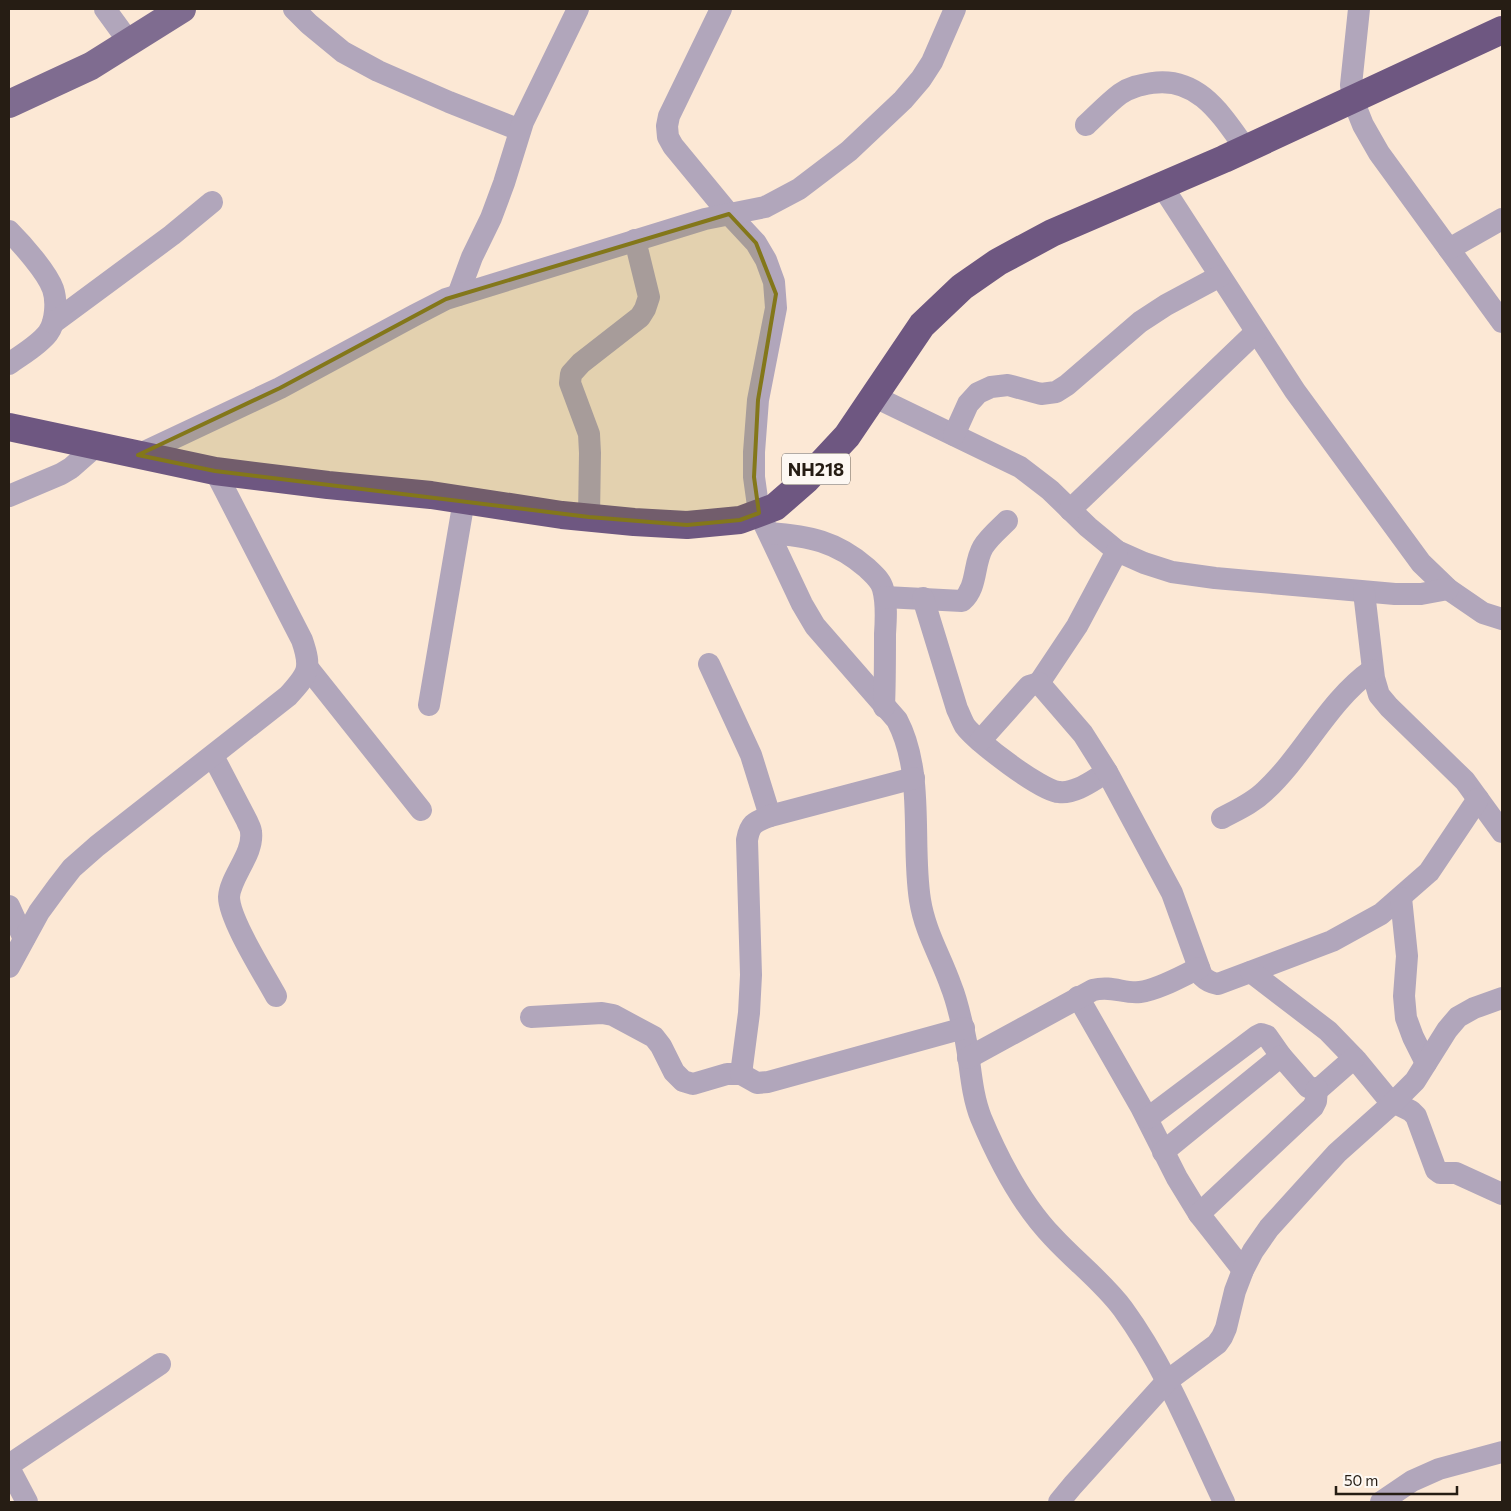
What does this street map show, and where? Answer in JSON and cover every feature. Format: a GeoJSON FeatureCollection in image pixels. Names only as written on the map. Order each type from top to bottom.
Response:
{"type":"FeatureCollection","features":[{"type":"Feature","properties":{"kind":"highway","name":"NH218"},"geometry":{"type":"LineString","coordinates":[[9,426],[215,471],[464,500],[588,517],[687,525],[740,520],[764,523],[775,507],[806,480],[847,436],[922,325],[962,287],[998,262],[1052,233],[1246,149],[1502,30]]}},
{"type":"Feature","properties":{"kind":"main road"},"geometry":{"type":"LineString","coordinates":[[9,104],[90,66],[182,9]]}},
{"type":"Feature","properties":{"kind":"street"},"geometry":{"type":"LineString","coordinates":[[105,9],[129,42]]}},
{"type":"Feature","properties":{"kind":"street"},"geometry":{"type":"LineString","coordinates":[[294,9],[308,24],[343,52],[378,71],[520,130]]}},
{"type":"Feature","properties":{"kind":"street"},"geometry":{"type":"LineString","coordinates":[[458,295],[504,183],[520,130],[578,9]]}},
{"type":"Feature","properties":{"kind":"street"},"geometry":{"type":"LineString","coordinates":[[721,9],[673,107],[667,126],[668,137],[673,146],[729,214],[756,243],[769,267],[774,282],[776,308],[758,400],[754,476],[764,523],[802,604],[815,626],[897,720],[903,731],[914,778],[920,899],[928,933],[951,985],[964,1028],[980,1116],[1021,1197],[1035,1218],[1054,1239],[1089,1270],[1122,1308],[1160,1366],[1224,1502]]}},
{"type":"Feature","properties":{"kind":"street"},"geometry":{"type":"LineString","coordinates":[[138,455],[280,388],[415,314],[458,295],[705,219],[765,207],[780,200],[799,189],[849,151],[903,100],[921,79],[932,62],[955,9]]}},
{"type":"Feature","properties":{"kind":"street"},"geometry":{"type":"LineString","coordinates":[[1359,9],[1351,85],[1353,100],[1363,125],[1379,153],[1502,322]]}},
{"type":"Feature","properties":{"kind":"street"},"geometry":{"type":"LineString","coordinates":[[1086,125],[1120,94],[1137,86],[1175,83],[1191,89],[1206,98],[1246,149]]}},
{"type":"Feature","properties":{"kind":"street"},"geometry":{"type":"LineString","coordinates":[[1162,186],[1295,391],[1421,563],[1448,589],[1483,612],[1502,619]]}},
{"type":"Feature","properties":{"kind":"street"},"geometry":{"type":"LineString","coordinates":[[52,323],[172,235],[212,202]]}},
{"type":"Feature","properties":{"kind":"street"},"geometry":{"type":"LineString","coordinates":[[1449,249],[1502,219]]}},
{"type":"Feature","properties":{"kind":"street"},"geometry":{"type":"LineString","coordinates":[[9,231],[24,247],[49,281],[53,290],[55,310],[48,332],[38,343],[9,364]]}},
{"type":"Feature","properties":{"kind":"street"},"geometry":{"type":"LineString","coordinates":[[588,517],[589,434],[570,383],[571,374],[581,363],[640,318],[645,309],[649,296],[635,240]]}},
{"type":"Feature","properties":{"kind":"street"},"geometry":{"type":"LineString","coordinates":[[954,435],[968,404],[978,394],[991,387],[1008,385],[1041,394],[1056,392],[1067,385],[1140,322],[1220,276]]}},
{"type":"Feature","properties":{"kind":"street"},"geometry":{"type":"LineString","coordinates":[[1070,510],[1256,332]]}},
{"type":"Feature","properties":{"kind":"street"},"geometry":{"type":"LineString","coordinates":[[874,396],[1020,467],[1050,490],[1088,527],[1117,551],[1144,563],[1172,572],[1215,578],[1364,592],[1412,594],[1448,589]]}},
{"type":"Feature","properties":{"kind":"street"},"geometry":{"type":"LineString","coordinates":[[9,496],[61,474],[71,468],[96,446]]}},
{"type":"Feature","properties":{"kind":"street"},"geometry":{"type":"LineString","coordinates":[[9,967],[39,912],[72,868],[97,846],[288,696],[302,680],[308,668],[308,656],[302,640],[215,471]]}},
{"type":"Feature","properties":{"kind":"street"},"geometry":{"type":"LineString","coordinates":[[429,705],[464,500]]}},
{"type":"Feature","properties":{"kind":"street"},"geometry":{"type":"LineString","coordinates":[[885,597],[962,601],[968,596],[972,588],[983,547],[992,535],[1007,521]]}},
{"type":"Feature","properties":{"kind":"street"},"geometry":{"type":"LineString","coordinates":[[764,523],[826,542],[847,553],[876,576],[883,586],[885,597],[884,707]]}},
{"type":"Feature","properties":{"kind":"street"},"geometry":{"type":"LineString","coordinates":[[980,741],[1030,686],[1039,682],[1077,626],[1117,551]]}},
{"type":"Feature","properties":{"kind":"street"},"geometry":{"type":"LineString","coordinates":[[1364,592],[1372,670],[1379,695],[1465,781],[1502,832]]}},
{"type":"Feature","properties":{"kind":"street"},"geometry":{"type":"LineString","coordinates":[[923,598],[957,709],[965,726],[980,741],[1035,782],[1058,792],[1071,791],[1107,772]]}},
{"type":"Feature","properties":{"kind":"street"},"geometry":{"type":"LineString","coordinates":[[709,664],[751,756],[770,816]]}},
{"type":"Feature","properties":{"kind":"street"},"geometry":{"type":"LineString","coordinates":[[308,668],[422,810]]}},
{"type":"Feature","properties":{"kind":"street"},"geometry":{"type":"LineString","coordinates":[[1222,818],[1246,805],[1264,792],[1281,774],[1346,693],[1372,670]]}},
{"type":"Feature","properties":{"kind":"street"},"geometry":{"type":"LineString","coordinates":[[1039,682],[1083,734],[1107,772],[1172,893],[1202,976],[1212,983],[1218,984],[1332,941],[1381,914],[1429,872],[1478,799]]}},
{"type":"Feature","properties":{"kind":"street"},"geometry":{"type":"LineString","coordinates":[[213,756],[252,832],[246,858],[230,888],[229,899],[231,909],[276,996]]}},
{"type":"Feature","properties":{"kind":"street"},"geometry":{"type":"LineString","coordinates":[[741,1074],[749,1013],[751,975],[746,840],[749,829],[755,822],[770,816],[914,778]]}},
{"type":"Feature","properties":{"kind":"street"},"geometry":{"type":"LineString","coordinates":[[1401,898],[1407,956],[1404,996],[1406,1018],[1426,1063]]}},
{"type":"Feature","properties":{"kind":"street"},"geometry":{"type":"LineString","coordinates":[[9,906],[24,939]]}},
{"type":"Feature","properties":{"kind":"street"},"geometry":{"type":"LineString","coordinates":[[968,1058],[1092,990],[1103,987],[1139,992],[1150,990],[1199,968]]}},
{"type":"Feature","properties":{"kind":"street"},"geometry":{"type":"LineString","coordinates":[[1251,972],[1328,1031],[1354,1058],[1385,1096],[1393,1103],[1405,1107],[1416,1116],[1436,1170],[1440,1173],[1456,1173],[1502,1194]]}},
{"type":"Feature","properties":{"kind":"street"},"geometry":{"type":"LineString","coordinates":[[1078,996],[1148,1118],[1177,1178],[1199,1214],[1243,1270]]}},
{"type":"Feature","properties":{"kind":"street"},"geometry":{"type":"LineString","coordinates":[[1059,1502],[1167,1381],[1217,1344],[1222,1337],[1243,1270],[1269,1228],[1337,1153],[1393,1103],[1415,1080],[1447,1030],[1458,1018],[1474,1008],[1502,998]]}},
{"type":"Feature","properties":{"kind":"street"},"geometry":{"type":"LineString","coordinates":[[531,1017],[602,1013],[613,1015],[654,1037],[661,1046],[674,1072],[683,1081],[693,1084],[727,1074],[741,1074],[757,1083],[768,1082],[964,1028]]}},
{"type":"Feature","properties":{"kind":"street"},"geometry":{"type":"LineString","coordinates":[[1148,1118],[1261,1034],[1267,1036],[1281,1056],[1308,1087],[1317,1089]]}},
{"type":"Feature","properties":{"kind":"street"},"geometry":{"type":"LineString","coordinates":[[1164,1152],[1281,1056]]}},
{"type":"Feature","properties":{"kind":"street"},"geometry":{"type":"LineString","coordinates":[[1199,1214],[1313,1107],[1316,1101],[1317,1089],[1354,1058]]}},
{"type":"Feature","properties":{"kind":"street"},"geometry":{"type":"LineString","coordinates":[[27,1502],[9,1467],[160,1364]]}},
{"type":"Feature","properties":{"kind":"street"},"geometry":{"type":"LineString","coordinates":[[1381,1502],[1412,1481],[1439,1469],[1502,1452]]}},
{"type":"Feature","properties":{"kind":"highlighted area"},"geometry":{"type":"Polygon","coordinates":[[[729,214],[756,243],[776,294],[758,400],[754,477],[759,513],[740,520],[687,525],[589,517],[215,471],[138,455],[280,388],[446,299],[729,214]]]}}]}
